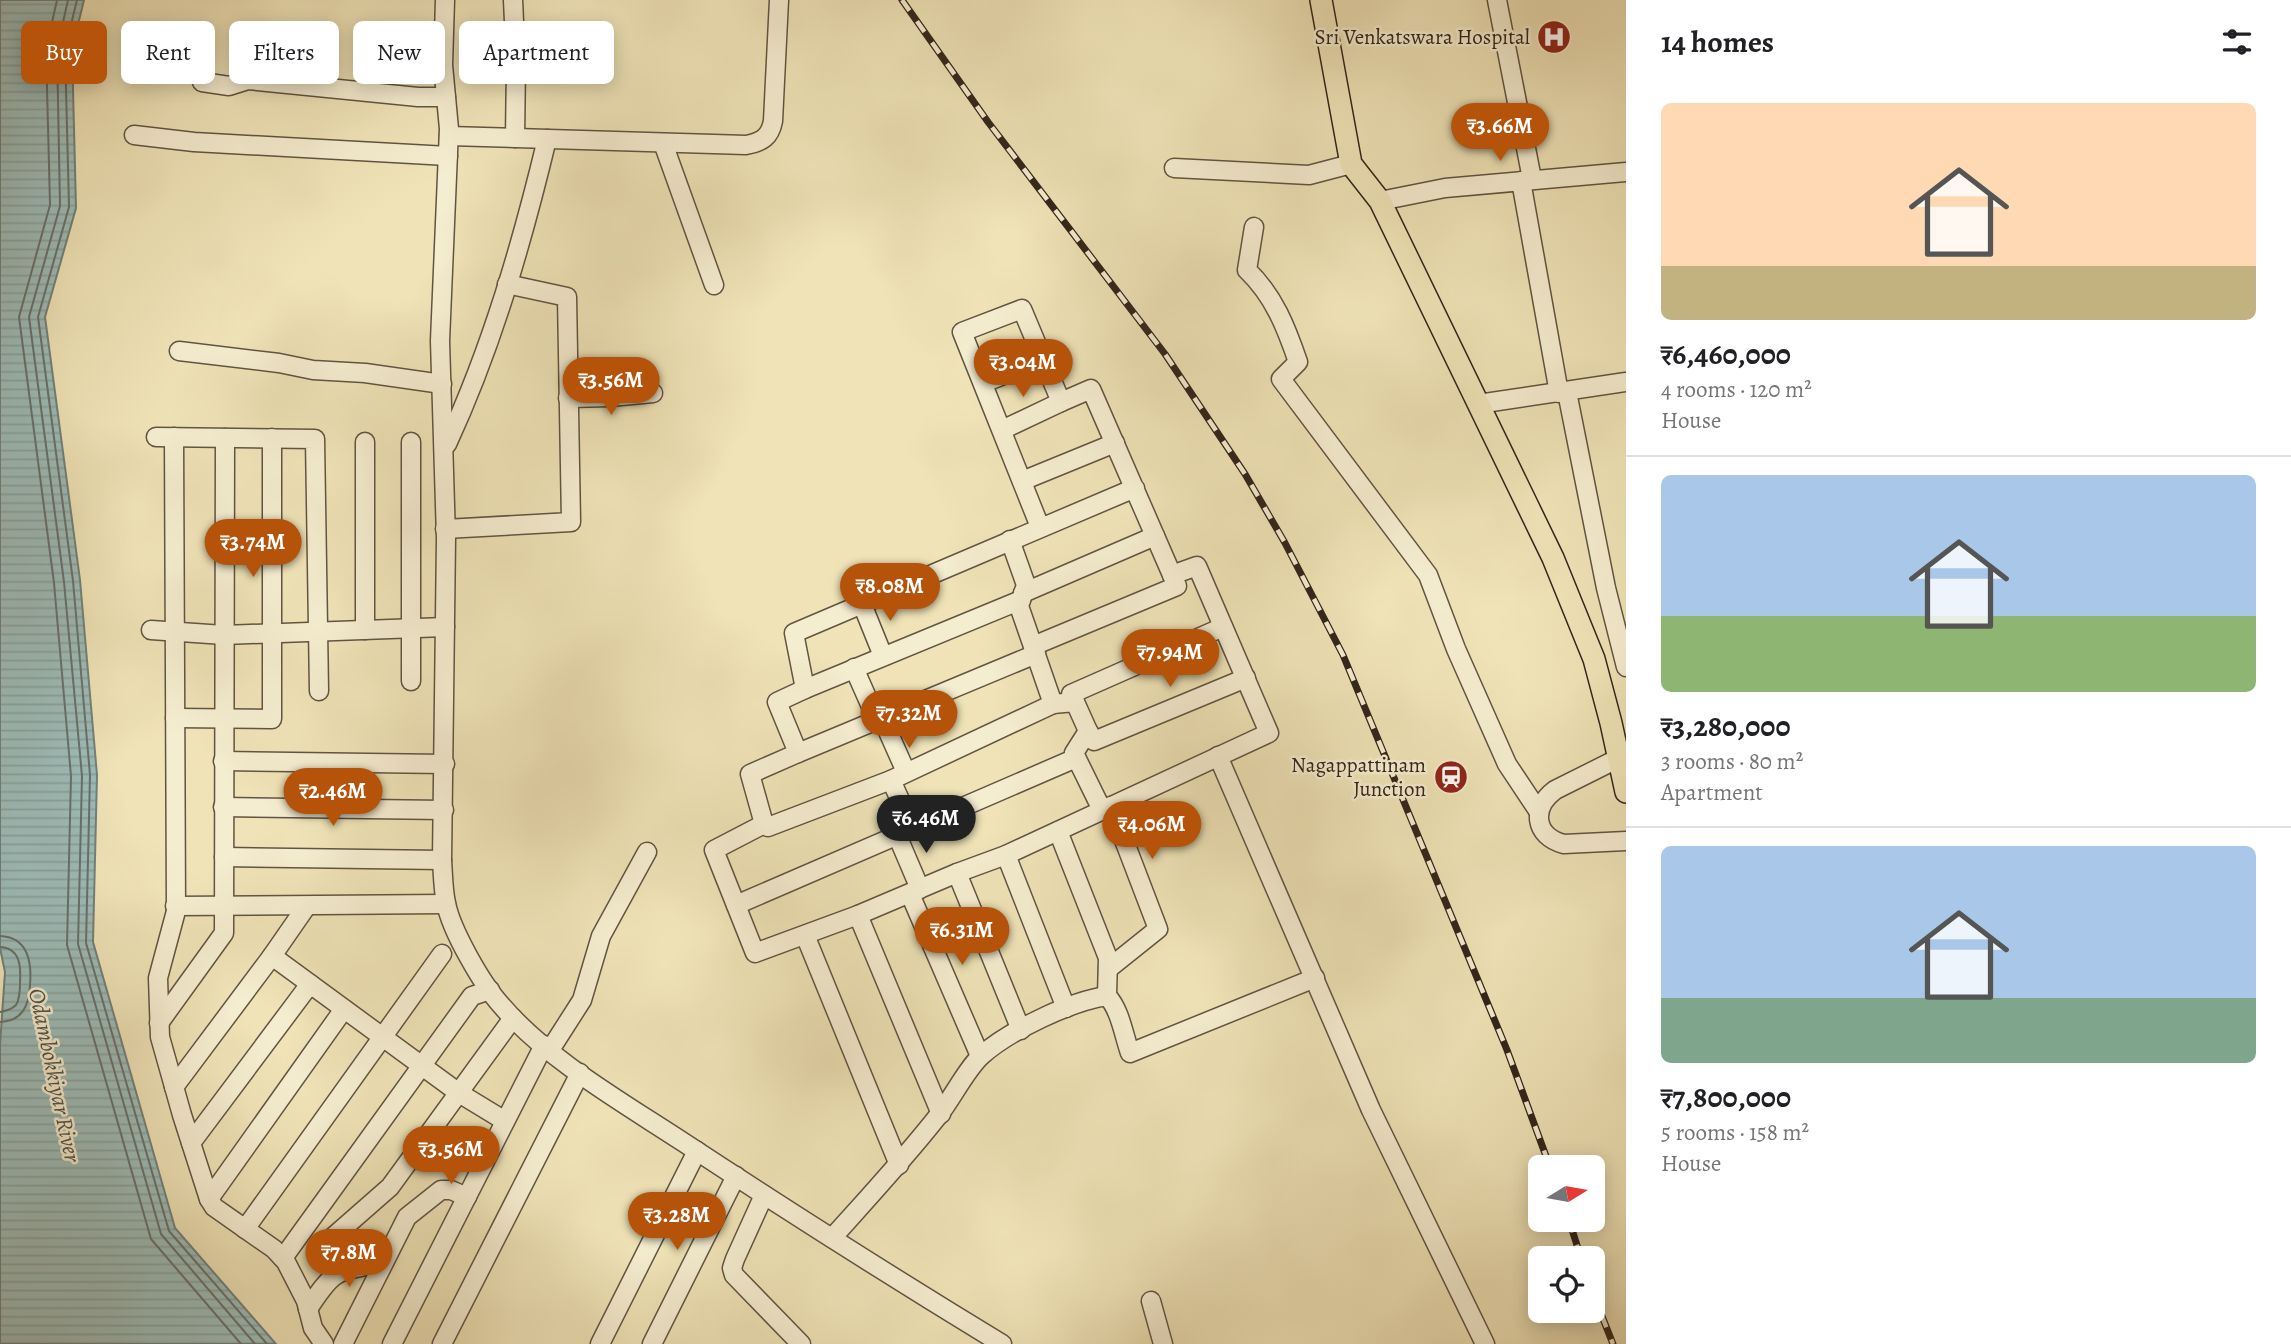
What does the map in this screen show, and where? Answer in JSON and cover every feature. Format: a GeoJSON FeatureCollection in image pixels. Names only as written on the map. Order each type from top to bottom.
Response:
{"type":"FeatureCollection","features":[{"type":"Feature","properties":{"kind":"main road"},"geometry":{"type":"LineString","coordinates":[[1321,0],[1351,164],[1380,201],[1553,558],[1619,721],[1623,771]]}},
{"type":"Feature","properties":{"kind":"street"},"geometry":{"type":"LineString","coordinates":[[445,0],[443,65],[449,136],[447,222],[442,281],[445,529],[442,860],[446,904],[457,933],[490,990],[523,1030],[596,1086],[1002,1344]]}},
{"type":"Feature","properties":{"kind":"street"},"geometry":{"type":"LineString","coordinates":[[513,0],[515,138]]}},
{"type":"Feature","properties":{"kind":"street"},"geometry":{"type":"LineString","coordinates":[[449,136],[746,145],[756,143],[767,137],[773,121],[779,0]]}},
{"type":"Feature","properties":{"kind":"street"},"geometry":{"type":"LineString","coordinates":[[1497,0],[1563,392],[1626,667]]}},
{"type":"Feature","properties":{"kind":"street"},"geometry":{"type":"LineString","coordinates":[[215,84],[229,86],[248,80],[418,97],[446,97]]}},
{"type":"Feature","properties":{"kind":"street"},"geometry":{"type":"LineString","coordinates":[[134,135],[207,143],[448,156]]}},
{"type":"Feature","properties":{"kind":"street"},"geometry":{"type":"LineString","coordinates":[[444,450],[470,393],[507,284],[527,223],[547,139]]}},
{"type":"Feature","properties":{"kind":"street"},"geometry":{"type":"LineString","coordinates":[[663,143],[713,285]]}},
{"type":"Feature","properties":{"kind":"street"},"geometry":{"type":"LineString","coordinates":[[1174,168],[1310,175],[1351,164]]}},
{"type":"Feature","properties":{"kind":"street"},"geometry":{"type":"LineString","coordinates":[[1380,201],[1445,188],[1626,173]]}},
{"type":"Feature","properties":{"kind":"street"},"geometry":{"type":"LineString","coordinates":[[1254,227],[1247,270],[1262,285],[1284,320],[1298,362],[1281,379],[1428,575],[1456,649],[1507,764],[1539,812],[1541,828],[1547,836],[1564,844],[1626,841]]}},
{"type":"Feature","properties":{"kind":"street"},"geometry":{"type":"LineString","coordinates":[[445,529],[571,522],[567,297],[507,284]]}},
{"type":"Feature","properties":{"kind":"street"},"geometry":{"type":"LineString","coordinates":[[1040,527],[962,332],[1022,309],[1061,402]]}},
{"type":"Feature","properties":{"kind":"street"},"geometry":{"type":"LineString","coordinates":[[179,351],[279,363],[313,370],[365,373],[442,384]]}},
{"type":"Feature","properties":{"kind":"street"},"geometry":{"type":"LineString","coordinates":[[983,383],[1043,360]]}},
{"type":"Feature","properties":{"kind":"street"},"geometry":{"type":"LineString","coordinates":[[1478,404],[1626,382]]}},
{"type":"Feature","properties":{"kind":"street"},"geometry":{"type":"LineString","coordinates":[[1002,430],[1091,389],[1177,586],[750,774],[764,824],[768,827],[898,776],[1053,704],[1075,702]]}},
{"type":"Feature","properties":{"kind":"street"},"geometry":{"type":"LineString","coordinates":[[568,398],[653,393]]}},
{"type":"Feature","properties":{"kind":"street"},"geometry":{"type":"LineString","coordinates":[[319,691],[315,439],[165,437],[174,632],[176,906],[158,978],[160,1037],[209,1199],[214,1207],[283,1258],[302,1293],[313,1328],[324,1344]]}},
{"type":"Feature","properties":{"kind":"street"},"geometry":{"type":"LineString","coordinates":[[159,1023],[224,933],[225,438]]}},
{"type":"Feature","properties":{"kind":"street"},"geometry":{"type":"LineString","coordinates":[[175,718],[272,719],[272,438]]}},
{"type":"Feature","properties":{"kind":"street"},"geometry":{"type":"LineString","coordinates":[[365,442],[365,630]]}},
{"type":"Feature","properties":{"kind":"street"},"geometry":{"type":"LineString","coordinates":[[411,442],[411,681]]}},
{"type":"Feature","properties":{"kind":"street"},"geometry":{"type":"LineString","coordinates":[[1022,481],[1115,443]]}},
{"type":"Feature","properties":{"kind":"street"},"geometry":{"type":"LineString","coordinates":[[805,689],[794,633],[1135,488]]}},
{"type":"Feature","properties":{"kind":"street"},"geometry":{"type":"LineString","coordinates":[[798,753],[777,702],[1022,597],[1155,536]]}},
{"type":"Feature","properties":{"kind":"street"},"geometry":{"type":"LineString","coordinates":[[1010,540],[1026,586],[1019,606],[1053,704]]}},
{"type":"Feature","properties":{"kind":"street"},"geometry":{"type":"LineString","coordinates":[[764,824],[714,850],[755,954],[1006,855],[1269,733],[1198,566],[1172,575]]}},
{"type":"Feature","properties":{"kind":"street"},"geometry":{"type":"LineString","coordinates":[[862,604],[883,656]]}},
{"type":"Feature","properties":{"kind":"street"},"geometry":{"type":"LineString","coordinates":[[1223,627],[1071,694],[1094,741],[1246,678]]}},
{"type":"Feature","properties":{"kind":"street"},"geometry":{"type":"LineString","coordinates":[[151,630],[223,635],[445,628]]}},
{"type":"Feature","properties":{"kind":"street"},"geometry":{"type":"LineString","coordinates":[[854,668],[879,719],[898,776],[915,891],[980,1056]]}},
{"type":"Feature","properties":{"kind":"street"},"geometry":{"type":"LineString","coordinates":[[1088,731],[1074,753],[1106,808],[1158,929],[1108,969]]}},
{"type":"Feature","properties":{"kind":"street"},"geometry":{"type":"LineString","coordinates":[[1218,756],[1371,1110],[1485,1344]]}},
{"type":"Feature","properties":{"kind":"street"},"geometry":{"type":"LineString","coordinates":[[736,905],[1076,758]]}},
{"type":"Feature","properties":{"kind":"street"},"geometry":{"type":"LineString","coordinates":[[223,761],[444,764]]}},
{"type":"Feature","properties":{"kind":"street"},"geometry":{"type":"LineString","coordinates":[[1539,812],[1546,797],[1555,790],[1623,771]]}},
{"type":"Feature","properties":{"kind":"street"},"geometry":{"type":"LineString","coordinates":[[223,807],[444,810]]}},
{"type":"Feature","properties":{"kind":"street"},"geometry":{"type":"LineString","coordinates":[[1058,831],[1108,958],[1107,996],[1118,1015],[1130,1053],[1315,978]]}},
{"type":"Feature","properties":{"kind":"street"},"geometry":{"type":"LineString","coordinates":[[392,1344],[505,1121],[547,1048],[582,1000],[601,936],[647,852]]}},
{"type":"Feature","properties":{"kind":"street"},"geometry":{"type":"LineString","coordinates":[[1006,855],[1066,1008]]}},
{"type":"Feature","properties":{"kind":"street"},"geometry":{"type":"LineString","coordinates":[[224,857],[442,860]]}},
{"type":"Feature","properties":{"kind":"street"},"geometry":{"type":"LineString","coordinates":[[957,873],[1021,1030]]}},
{"type":"Feature","properties":{"kind":"street"},"geometry":{"type":"LineString","coordinates":[[176,906],[446,904]]}},
{"type":"Feature","properties":{"kind":"street"},"geometry":{"type":"LineString","coordinates":[[174,1087],[306,906]]}},
{"type":"Feature","properties":{"kind":"street"},"geometry":{"type":"LineString","coordinates":[[858,915],[941,1114]]}},
{"type":"Feature","properties":{"kind":"street"},"geometry":{"type":"LineString","coordinates":[[805,935],[898,1165]]}},
{"type":"Feature","properties":{"kind":"street"},"geometry":{"type":"LineString","coordinates":[[245,1229],[442,954]]}},
{"type":"Feature","properties":{"kind":"street"},"geometry":{"type":"LineString","coordinates":[[272,956],[459,1093],[505,1121]]}},
{"type":"Feature","properties":{"kind":"street"},"geometry":{"type":"LineString","coordinates":[[191,1143],[310,984]]}},
{"type":"Feature","properties":{"kind":"street"},"geometry":{"type":"LineString","coordinates":[[283,1258],[472,996],[490,990]]}},
{"type":"Feature","properties":{"kind":"street"},"geometry":{"type":"LineString","coordinates":[[832,1237],[941,1114],[980,1056],[1021,1030],[1066,1008],[1107,996]]}},
{"type":"Feature","properties":{"kind":"street"},"geometry":{"type":"LineString","coordinates":[[209,1199],[344,1009]]}},
{"type":"Feature","properties":{"kind":"street"},"geometry":{"type":"LineString","coordinates":[[333,1237],[390,1186],[513,1018]]}},
{"type":"Feature","properties":{"kind":"street"},"geometry":{"type":"LineString","coordinates":[[442,1344],[580,1073]]}},
{"type":"Feature","properties":{"kind":"street"},"geometry":{"type":"LineString","coordinates":[[600,1344],[697,1152]]}},
{"type":"Feature","properties":{"kind":"street"},"geometry":{"type":"LineString","coordinates":[[652,1344],[736,1177]]}},
{"type":"Feature","properties":{"kind":"street"},"geometry":{"type":"LineString","coordinates":[[343,1344],[407,1217],[441,1190],[446,1189],[467,1197]]}},
{"type":"Feature","properties":{"kind":"street"},"geometry":{"type":"LineString","coordinates":[[764,1195],[732,1268],[734,1275],[802,1344]]}},
{"type":"Feature","properties":{"kind":"street"},"geometry":{"type":"LineString","coordinates":[[308,1309],[332,1275],[384,1262]]}},
{"type":"Feature","properties":{"kind":"street"},"geometry":{"type":"LineString","coordinates":[[1151,1301],[1163,1344]]}},
{"type":"Feature","properties":{"kind":"water","name":"Odambokkiyar River"},"geometry":{"type":"Polygon","coordinates":[[[0,0],[84,0],[79,21],[21,21],[21,84],[73,84],[76,208],[45,317],[80,580],[97,775],[93,942],[175,1228],[276,1344],[0,1344],[0,1045],[5,972],[0,948],[0,0]]]}},
{"type":"Feature","properties":{"kind":"railway"},"geometry":{"type":"LineString","coordinates":[[902,0],[988,122],[1165,354],[1245,474],[1285,543],[1343,655],[1507,1050],[1546,1155]]}},
{"type":"Feature","properties":{"kind":"railway"},"geometry":{"type":"LineString","coordinates":[[1573,1232],[1577,1246]]}},
{"type":"Feature","properties":{"kind":"railway"},"geometry":{"type":"LineString","coordinates":[[1605,1323],[1613,1344]]}},
{"type":"Feature","properties":{"kind":"place","name":"Sri Venkatswara Hospital"},"geometry":{"type":"Point","coordinates":[1554,37]}},
{"type":"Feature","properties":{"kind":"place","name":"Nagappattinam Junction"},"geometry":{"type":"Point","coordinates":[1451,777]}}]}
